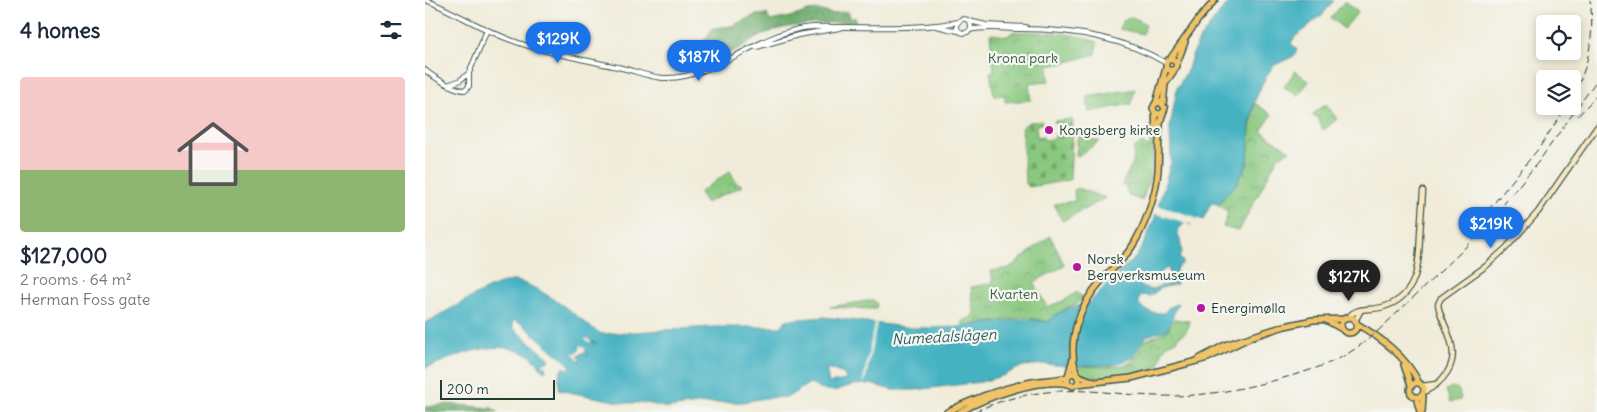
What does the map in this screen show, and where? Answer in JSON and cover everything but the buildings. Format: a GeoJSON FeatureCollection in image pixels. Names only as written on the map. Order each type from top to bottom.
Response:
{"type":"FeatureCollection","features":[{"type":"Feature","properties":{"kind":"main road"},"geometry":{"type":"LineString","coordinates":[[1158,151],[1153,108],[1167,63],[1215,0]]}},
{"type":"Feature","properties":{"kind":"main road"},"geometry":{"type":"LineString","coordinates":[[1068,384],[1076,328],[1087,300],[1101,281],[1126,255],[1137,239],[1154,192],[1158,172],[1159,126],[1165,108],[1163,105],[1165,84],[1177,67],[1187,37]]}},
{"type":"Feature","properties":{"kind":"main road"},"geometry":{"type":"LineString","coordinates":[[1167,63],[1174,60],[1177,63]]}},
{"type":"Feature","properties":{"kind":"main road"},"geometry":{"type":"LineString","coordinates":[[1167,63],[1169,70],[1174,70]]}},
{"type":"Feature","properties":{"kind":"main road"},"geometry":{"type":"LineString","coordinates":[[1155,103],[1160,102],[1163,105]]}},
{"type":"Feature","properties":{"kind":"main road"},"geometry":{"type":"LineString","coordinates":[[1155,113],[1160,114],[1163,112]]}},
{"type":"Feature","properties":{"kind":"main road"},"geometry":{"type":"LineString","coordinates":[[1416,397],[1422,389],[1437,384],[1447,373],[1453,350],[1441,316],[1439,302],[1443,295],[1486,266],[1510,244],[1546,201],[1597,127]]}},
{"type":"Feature","properties":{"kind":"main road"},"geometry":{"type":"LineString","coordinates":[[1342,329],[1342,324],[1353,311],[1385,307],[1401,298],[1409,288],[1415,277],[1419,258],[1418,244],[1423,191]]}},
{"type":"Feature","properties":{"kind":"main road"},"geometry":{"type":"LineString","coordinates":[[1353,332],[1356,329],[1356,322],[1361,310]]}},
{"type":"Feature","properties":{"kind":"main road"},"geometry":{"type":"LineString","coordinates":[[960,412],[988,399],[1028,387],[1051,383],[1073,386],[1092,381],[1131,378],[1199,359],[1225,345],[1290,324],[1346,318],[1356,322],[1387,344],[1401,358],[1422,389],[1421,412]]}},
{"type":"Feature","properties":{"kind":"main road"},"geometry":{"type":"LineString","coordinates":[[1323,319],[1346,332],[1371,333]]}},
{"type":"Feature","properties":{"kind":"main road"},"geometry":{"type":"LineString","coordinates":[[1401,358],[1409,376],[1410,391],[1416,397],[1421,412]]}},
{"type":"Feature","properties":{"kind":"main road"},"geometry":{"type":"LineString","coordinates":[[1073,359],[1079,380],[1077,384]]}},
{"type":"Feature","properties":{"kind":"main road"},"geometry":{"type":"LineString","coordinates":[[947,412],[971,401],[1018,385],[1072,373],[1092,381]]}},
{"type":"Feature","properties":{"kind":"main road"},"geometry":{"type":"LineString","coordinates":[[1411,385],[1414,382],[1422,389]]}},
{"type":"Feature","properties":{"kind":"street"},"geometry":{"type":"LineString","coordinates":[[426,0],[487,30],[517,42],[545,51],[658,78],[685,76],[716,66],[754,47],[792,36],[844,27],[933,26],[958,22],[963,19],[986,25],[1057,30],[1089,35],[1123,44],[1167,63]]}},
{"type":"Feature","properties":{"kind":"street"},"geometry":{"type":"LineString","coordinates":[[969,21],[971,25],[970,30]]}},
{"type":"Feature","properties":{"kind":"street"},"geometry":{"type":"LineString","coordinates":[[958,22],[958,30]]}},
{"type":"Feature","properties":{"kind":"street"},"geometry":{"type":"LineString","coordinates":[[933,26],[958,30],[963,33],[982,28],[1031,28]]}},
{"type":"Feature","properties":{"kind":"street"},"geometry":{"type":"LineString","coordinates":[[450,84],[461,80],[469,72],[487,30]]}},
{"type":"Feature","properties":{"kind":"street"},"geometry":{"type":"LineString","coordinates":[[425,70],[438,80],[463,90],[468,89],[469,72]]}},
{"type":"Feature","properties":{"kind":"street"},"geometry":{"type":"LineString","coordinates":[[461,80],[469,82]]}},
{"type":"Feature","properties":{"kind":"street"},"geometry":{"type":"LineString","coordinates":[[459,88],[461,80]]}},
{"type":"Feature","properties":{"kind":"green space"},"geometry":{"type":"Polygon","coordinates":[[[1345,1],[1358,12],[1344,29],[1331,18],[1345,1]]]}},
{"type":"Feature","properties":{"kind":"green space"},"geometry":{"type":"Polygon","coordinates":[[[819,10],[832,14],[847,11],[851,19],[855,17],[856,22],[808,24],[784,28],[763,35],[735,51],[717,58],[712,53],[700,51],[700,45],[713,28],[731,26],[755,15],[767,14],[770,21],[819,10]]]}},
{"type":"Feature","properties":{"kind":"green space"},"geometry":{"type":"Polygon","coordinates":[[[1132,17],[1146,24],[1143,34],[1119,29],[1123,20],[1132,17]]]}},
{"type":"Feature","properties":{"kind":"green space","name":"Krona park"},"geometry":{"type":"Polygon","coordinates":[[[1012,32],[1055,33],[1087,38],[1097,42],[1096,54],[1048,66],[1049,81],[1029,83],[1031,100],[1005,102],[1005,95],[994,96],[990,72],[994,71],[990,34],[1008,36],[1012,32]]]}},
{"type":"Feature","properties":{"kind":"green space"},"geometry":{"type":"Polygon","coordinates":[[[1295,71],[1309,81],[1298,96],[1284,87],[1295,71]]]}},
{"type":"Feature","properties":{"kind":"green space"},"geometry":{"type":"Polygon","coordinates":[[[1135,89],[1131,104],[1089,112],[1087,97],[1135,89]]]}},
{"type":"Feature","properties":{"kind":"green space"},"geometry":{"type":"Polygon","coordinates":[[[1255,103],[1272,115],[1261,131],[1290,151],[1278,157],[1239,231],[1223,227],[1228,212],[1218,205],[1237,183],[1248,164],[1250,128],[1255,103]]]}},
{"type":"Feature","properties":{"kind":"green space"},"geometry":{"type":"Polygon","coordinates":[[[1326,104],[1337,119],[1325,129],[1322,129],[1318,117],[1313,116],[1313,114],[1326,104]]]}},
{"type":"Feature","properties":{"kind":"green space"},"geometry":{"type":"Polygon","coordinates":[[[1071,119],[1073,121],[1070,180],[1029,187],[1025,182],[1022,129],[1030,122],[1042,121],[1042,124],[1036,125],[1037,137],[1043,136],[1043,140],[1055,139],[1055,135],[1061,135],[1060,123],[1055,123],[1054,121],[1071,119]]]}},
{"type":"Feature","properties":{"kind":"green space"},"geometry":{"type":"Polygon","coordinates":[[[1078,129],[1087,139],[1100,141],[1076,157],[1078,129]]]}},
{"type":"Feature","properties":{"kind":"green space"},"geometry":{"type":"Polygon","coordinates":[[[1150,137],[1153,147],[1152,162],[1142,201],[1128,195],[1123,185],[1133,163],[1134,148],[1142,143],[1150,148],[1150,137]]]}},
{"type":"Feature","properties":{"kind":"green space"},"geometry":{"type":"Polygon","coordinates":[[[730,171],[737,184],[741,184],[741,187],[705,203],[700,192],[730,171]]]}},
{"type":"Feature","properties":{"kind":"green space"},"geometry":{"type":"Polygon","coordinates":[[[1077,188],[1106,198],[1062,221],[1054,204],[1075,201],[1074,190],[1077,188]]]}},
{"type":"Feature","properties":{"kind":"green space","name":"Kvarten"},"geometry":{"type":"Polygon","coordinates":[[[1050,236],[1064,264],[1062,267],[1034,282],[1047,307],[1065,300],[1077,292],[1084,297],[1083,300],[1054,315],[1048,322],[1026,317],[963,326],[962,321],[970,318],[974,313],[971,287],[993,283],[991,271],[1009,268],[1050,236]]]}},
{"type":"Feature","properties":{"kind":"green space"},"geometry":{"type":"Polygon","coordinates":[[[872,300],[877,304],[876,308],[830,307],[872,300]]]}},
{"type":"Feature","properties":{"kind":"green space"},"geometry":{"type":"Polygon","coordinates":[[[1174,319],[1190,321],[1185,333],[1178,337],[1178,340],[1167,345],[1162,353],[1158,367],[1141,373],[1107,378],[1086,376],[1079,372],[1080,366],[1109,367],[1124,365],[1130,362],[1135,359],[1144,341],[1168,330],[1174,319]]]}},
{"type":"Feature","properties":{"kind":"green space"},"geometry":{"type":"Polygon","coordinates":[[[1452,387],[1458,389],[1461,397],[1460,400],[1450,402],[1446,390],[1452,387]]]}},
{"type":"Feature","properties":{"kind":"green space"},"geometry":{"type":"Polygon","coordinates":[[[448,404],[492,408],[498,412],[425,412],[425,407],[448,404]]]}},
{"type":"Feature","properties":{"kind":"water"},"geometry":{"type":"Polygon","coordinates":[[[1233,0],[1334,0],[1324,13],[1295,37],[1291,43],[1297,50],[1294,56],[1273,66],[1263,82],[1254,103],[1250,125],[1248,163],[1237,183],[1218,204],[1211,203],[1203,220],[1195,217],[1191,225],[1187,223],[1187,220],[1179,229],[1178,235],[1182,253],[1179,258],[1183,261],[1176,268],[1177,284],[1161,288],[1150,296],[1141,295],[1138,302],[1146,310],[1153,312],[1164,313],[1168,308],[1178,303],[1168,329],[1147,336],[1134,358],[1113,365],[1067,366],[1045,364],[1023,366],[1002,376],[981,382],[915,390],[892,390],[870,384],[853,385],[834,391],[819,389],[810,383],[788,397],[668,408],[646,403],[624,403],[559,390],[559,374],[562,373],[560,372],[564,367],[568,369],[571,367],[522,324],[514,320],[512,324],[514,329],[550,359],[548,362],[540,363],[546,367],[545,372],[533,360],[534,358],[520,351],[506,348],[493,348],[466,353],[425,368],[425,323],[483,291],[505,282],[514,281],[526,284],[545,294],[602,334],[711,327],[781,327],[786,320],[825,317],[914,328],[959,327],[1026,319],[1049,322],[1065,310],[1088,304],[1136,257],[1146,239],[1155,217],[1171,162],[1170,127],[1177,88],[1188,69],[1199,40],[1221,11],[1233,0]],[[1167,268],[1150,280],[1139,281],[1139,285],[1151,290],[1170,284],[1172,281],[1169,278],[1169,269],[1167,268]],[[586,337],[579,347],[580,349],[572,353],[579,361],[581,360],[578,356],[583,352],[588,355],[585,350],[591,342],[596,344],[586,337]],[[826,368],[829,383],[846,380],[844,374],[826,368]]]}},
{"type":"Feature","properties":{"kind":"pier"},"geometry":{"type":"Polygon","coordinates":[[[1156,205],[1195,217],[1193,225],[1154,213],[1156,205]]]}},
{"type":"Feature","properties":{"kind":"pier"},"geometry":{"type":"Polygon","coordinates":[[[875,321],[877,322],[865,382],[863,381],[875,321]]]}},
{"type":"Feature","properties":{"kind":"waterway","name":"Numedalslågen"},"geometry":{"type":"LineString","coordinates":[[575,337],[595,350]]}},
{"type":"Feature","properties":{"kind":"railway"},"geometry":{"type":"LineString","coordinates":[[1581,79],[1587,61],[1591,37],[1590,0]]}},
{"type":"Feature","properties":{"kind":"railway"},"geometry":{"type":"LineString","coordinates":[[974,412],[1002,401],[1044,392],[1088,391],[1160,396],[1219,392],[1247,387],[1317,368],[1340,358],[1361,345],[1380,329],[1462,251],[1489,222],[1539,161],[1597,80]]}},
{"type":"Feature","properties":{"kind":"railway"},"geometry":{"type":"LineString","coordinates":[[1578,116],[1597,95]]}},
{"type":"Feature","properties":{"kind":"railway"},"geometry":{"type":"LineString","coordinates":[[1472,230],[1539,148],[1561,115]]}},
{"type":"Feature","properties":{"kind":"place","name":"Kongsberg kirke"},"geometry":{"type":"Point","coordinates":[1049,130]}},
{"type":"Feature","properties":{"kind":"place","name":"Norsk Bergverksmuseum"},"geometry":{"type":"Point","coordinates":[1077,267]}},
{"type":"Feature","properties":{"kind":"place","name":"Energimølla"},"geometry":{"type":"Point","coordinates":[1201,308]}}]}
